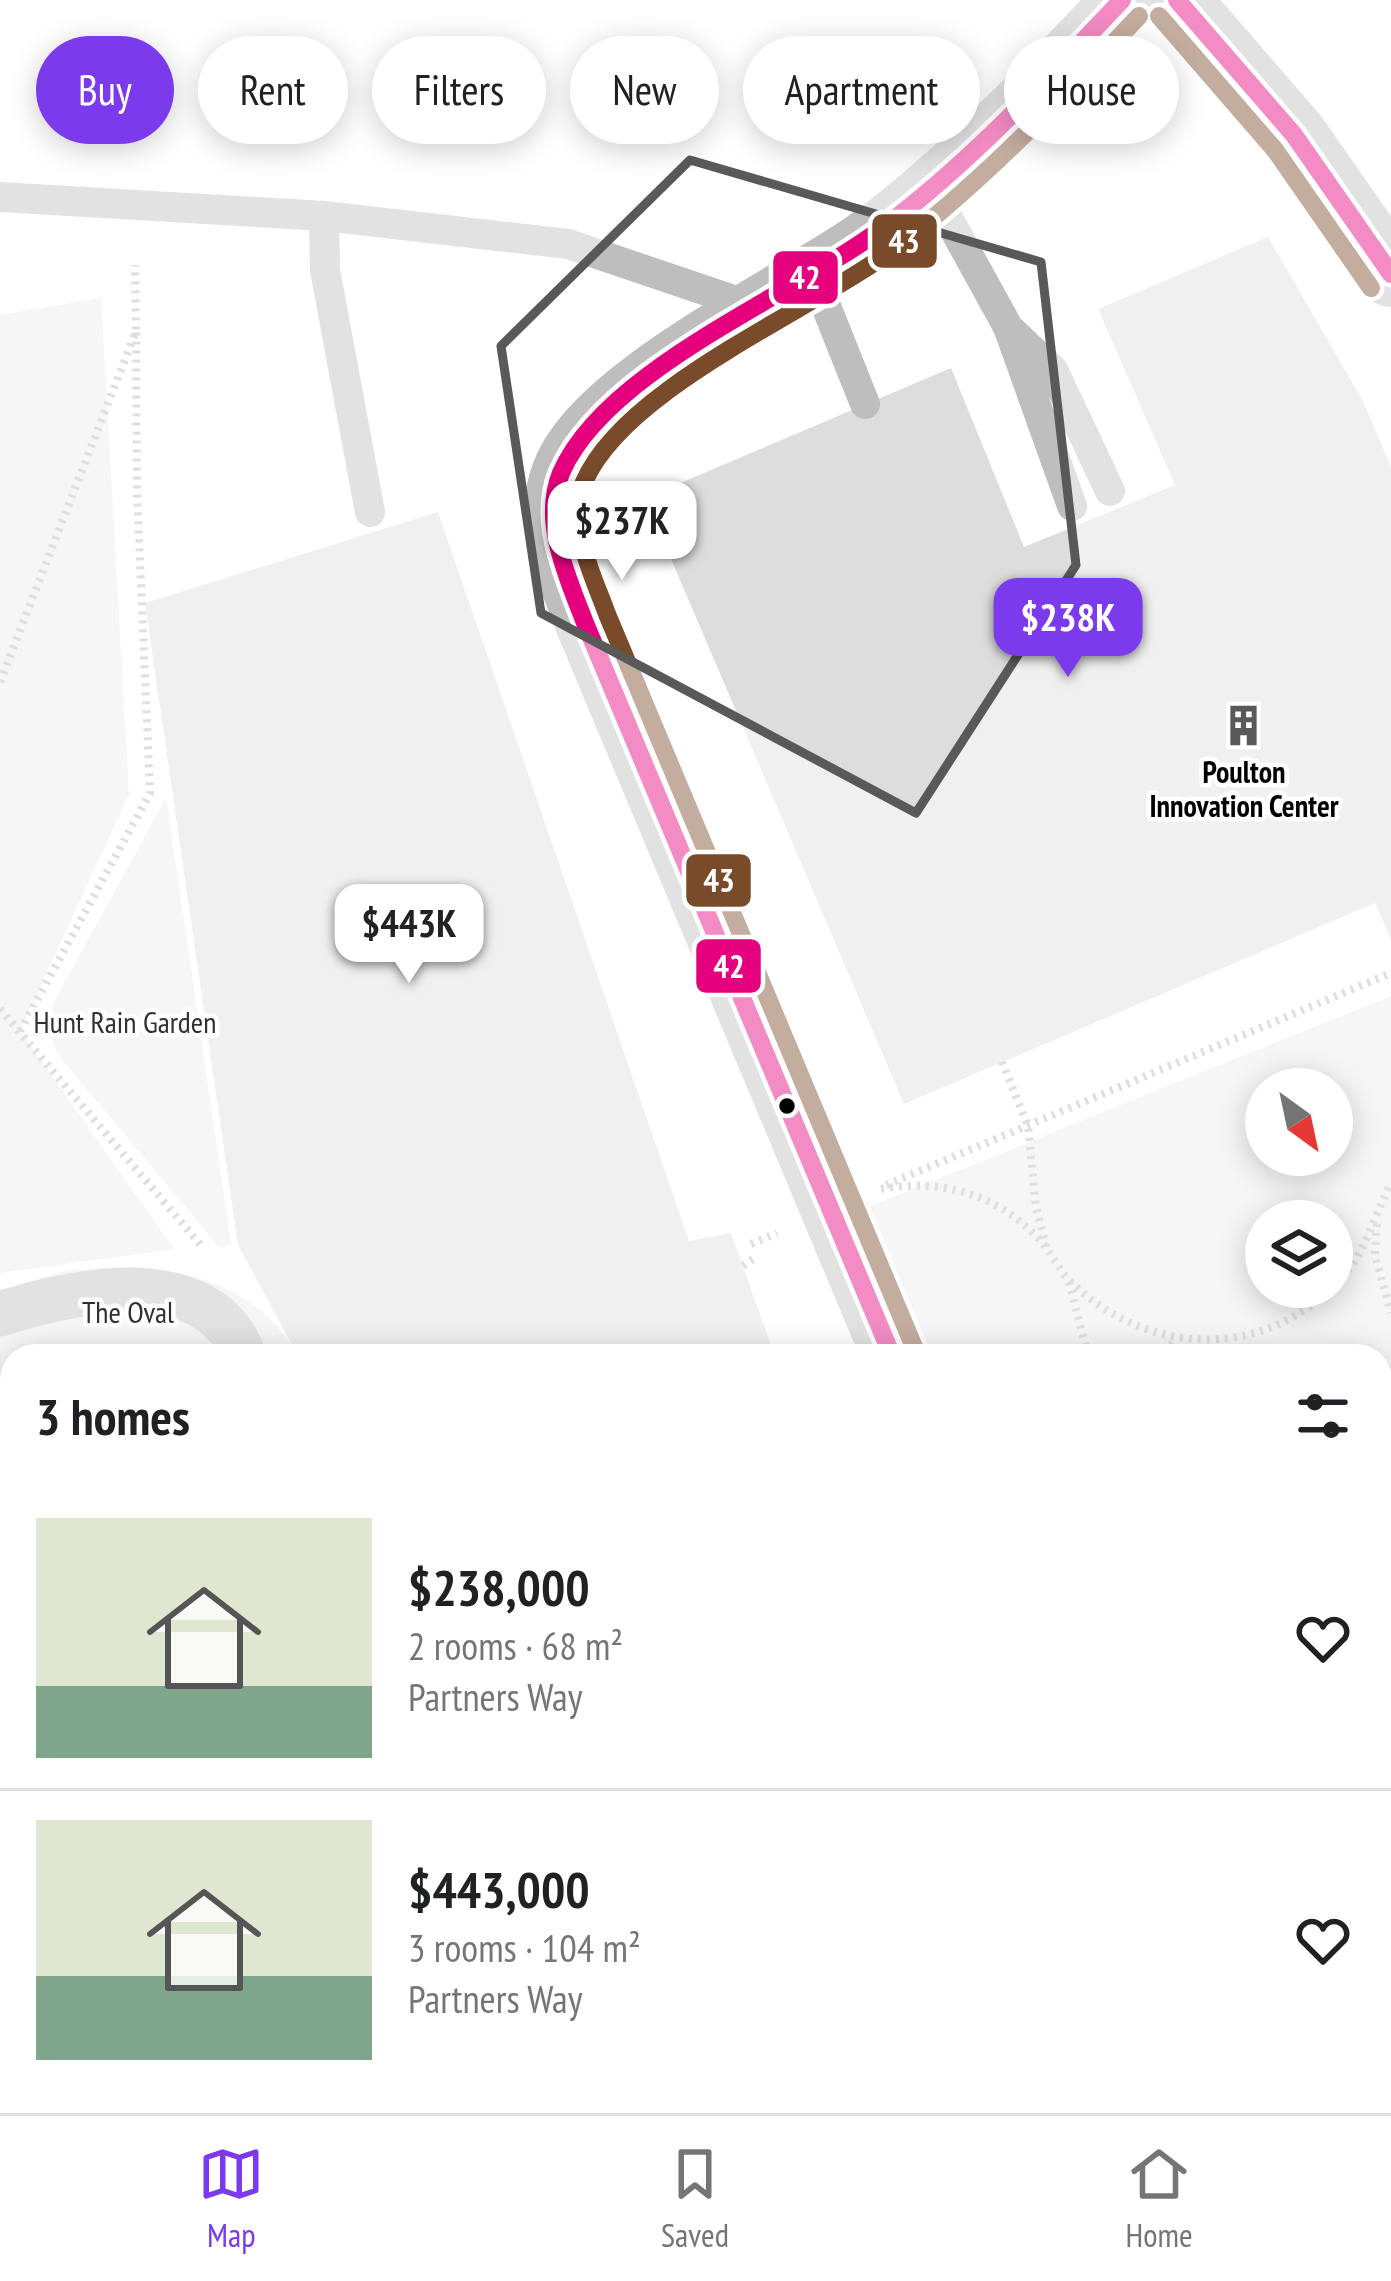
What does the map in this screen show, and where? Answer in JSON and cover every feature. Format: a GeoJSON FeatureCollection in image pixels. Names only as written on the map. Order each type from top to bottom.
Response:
{"type":"FeatureCollection","features":[{"type":"Feature","properties":{"kind":"street"},"geometry":{"type":"LineString","coordinates":[[887,1344],[585,623],[554,527],[560,475],[586,434],[643,385],[814,276],[932,189],[1122,0]]}},
{"type":"Feature","properties":{"kind":"street"},"geometry":{"type":"LineString","coordinates":[[1177,0],[1294,135],[1391,274]]}},
{"type":"Feature","properties":{"kind":"street"},"geometry":{"type":"LineString","coordinates":[[0,1314],[67,1296],[134,1290],[184,1297],[239,1342]]}},
{"type":"Feature","properties":{"kind":"lane"},"geometry":{"type":"LineString","coordinates":[[932,189],[1008,327],[1072,506]]}},
{"type":"Feature","properties":{"kind":"lane"},"geometry":{"type":"LineString","coordinates":[[0,197],[324,216],[568,244],[760,309]]}},
{"type":"Feature","properties":{"kind":"lane"},"geometry":{"type":"LineString","coordinates":[[324,216],[325,270],[370,512]]}},
{"type":"Feature","properties":{"kind":"lane"},"geometry":{"type":"LineString","coordinates":[[814,276],[865,404]]}},
{"type":"Feature","properties":{"kind":"lane"},"geometry":{"type":"LineString","coordinates":[[1008,327],[1053,370],[1110,491]]}},
{"type":"Feature","properties":{"kind":"path"},"geometry":{"type":"LineString","coordinates":[[20,1031],[150,793],[136,492],[135,265]]}},
{"type":"Feature","properties":{"kind":"path"},"geometry":{"type":"LineString","coordinates":[[0,682],[136,331]]}},
{"type":"Feature","properties":{"kind":"path"},"geometry":{"type":"LineString","coordinates":[[1391,973],[873,1190],[943,1185],[984,1198],[1019,1218],[1069,1280],[1125,1320],[1176,1341],[1245,1336],[1286,1323],[1341,1279],[1391,1183]]}},
{"type":"Feature","properties":{"kind":"path"},"geometry":{"type":"LineString","coordinates":[[0,1009],[208,1253],[239,1342]]}},
{"type":"Feature","properties":{"kind":"path"},"geometry":{"type":"LineString","coordinates":[[1002,1062],[1028,1126],[1036,1207],[1047,1248]]}},
{"type":"Feature","properties":{"kind":"path"},"geometry":{"type":"LineString","coordinates":[[1377,1217],[1375,1255],[1391,1313]]}},
{"type":"Feature","properties":{"kind":"path"},"geometry":{"type":"LineString","coordinates":[[743,1266],[756,1257]]}},
{"type":"Feature","properties":{"kind":"path"},"geometry":{"type":"LineString","coordinates":[[1069,1280],[1085,1344]]}},
{"type":"Feature","properties":{"kind":"path"},"geometry":{"type":"LineString","coordinates":[[1172,1344],[1176,1341]]}},
{"type":"Feature","properties":{"kind":"highlighted area"},"geometry":{"type":"Polygon","coordinates":[[[690,160],[1041,262],[1076,565],[916,813],[541,613],[501,346],[690,160]]]}},
{"type":"Feature","properties":{"kind":"green space"},"geometry":{"type":"Polygon","coordinates":[[[101,298],[129,794],[20,1031],[174,1249],[0,1273],[0,315],[101,298]]]}},
{"type":"Feature","properties":{"kind":"green space","name":"Hunt Rain Garden"},"geometry":{"type":"Polygon","coordinates":[[[166,798],[231,1244],[220,1248],[58,1055],[50,1032],[54,1002],[166,798]]]}},
{"type":"Feature","properties":{"kind":"green space"},"geometry":{"type":"Polygon","coordinates":[[[1391,996],[1391,1344],[917,1344],[863,1209],[1391,996]]]}},
{"type":"Feature","properties":{"kind":"green space","name":"The Oval"},"geometry":{"type":"Polygon","coordinates":[[[130,1266],[205,1280],[247,1300],[290,1344],[0,1344],[0,1290],[65,1271],[130,1266]]]}},
{"type":"Feature","properties":{"kind":"building"},"geometry":{"type":"Polygon","coordinates":[[[1268,237],[1364,403],[1391,467],[1391,940],[1375,903],[904,1104],[645,498],[951,368],[1024,547],[1175,485],[1098,309],[1268,237]]]}},
{"type":"Feature","properties":{"kind":"building"},"geometry":{"type":"Polygon","coordinates":[[[438,512],[689,1241],[731,1233],[771,1344],[292,1344],[238,1245],[145,603],[438,512]]]}},
{"type":"Feature","properties":{"kind":"transit line","name":"42"},"geometry":{"type":"LineString","coordinates":[[887,1344],[571,587],[555,530],[556,492],[561,473],[584,435],[618,400],[659,367],[846,253],[916,202],[1008,118],[1122,0]]}},
{"type":"Feature","properties":{"kind":"transit line","name":"42"},"geometry":{"type":"LineString","coordinates":[[1177,0],[1294,135],[1391,274]]}},
{"type":"Feature","properties":{"kind":"transit line","name":"43"},"geometry":{"type":"LineString","coordinates":[[913,1344],[607,614],[584,549],[579,498],[606,447],[639,413],[727,351],[902,243],[995,163],[1139,16]]}},
{"type":"Feature","properties":{"kind":"transit line","name":"43"},"geometry":{"type":"LineString","coordinates":[[1159,16],[1275,150],[1371,288]]}},
{"type":"Feature","properties":{"kind":"place","name":"Poulton Innovation Center"},"geometry":{"type":"Point","coordinates":[1244,725]}}]}
